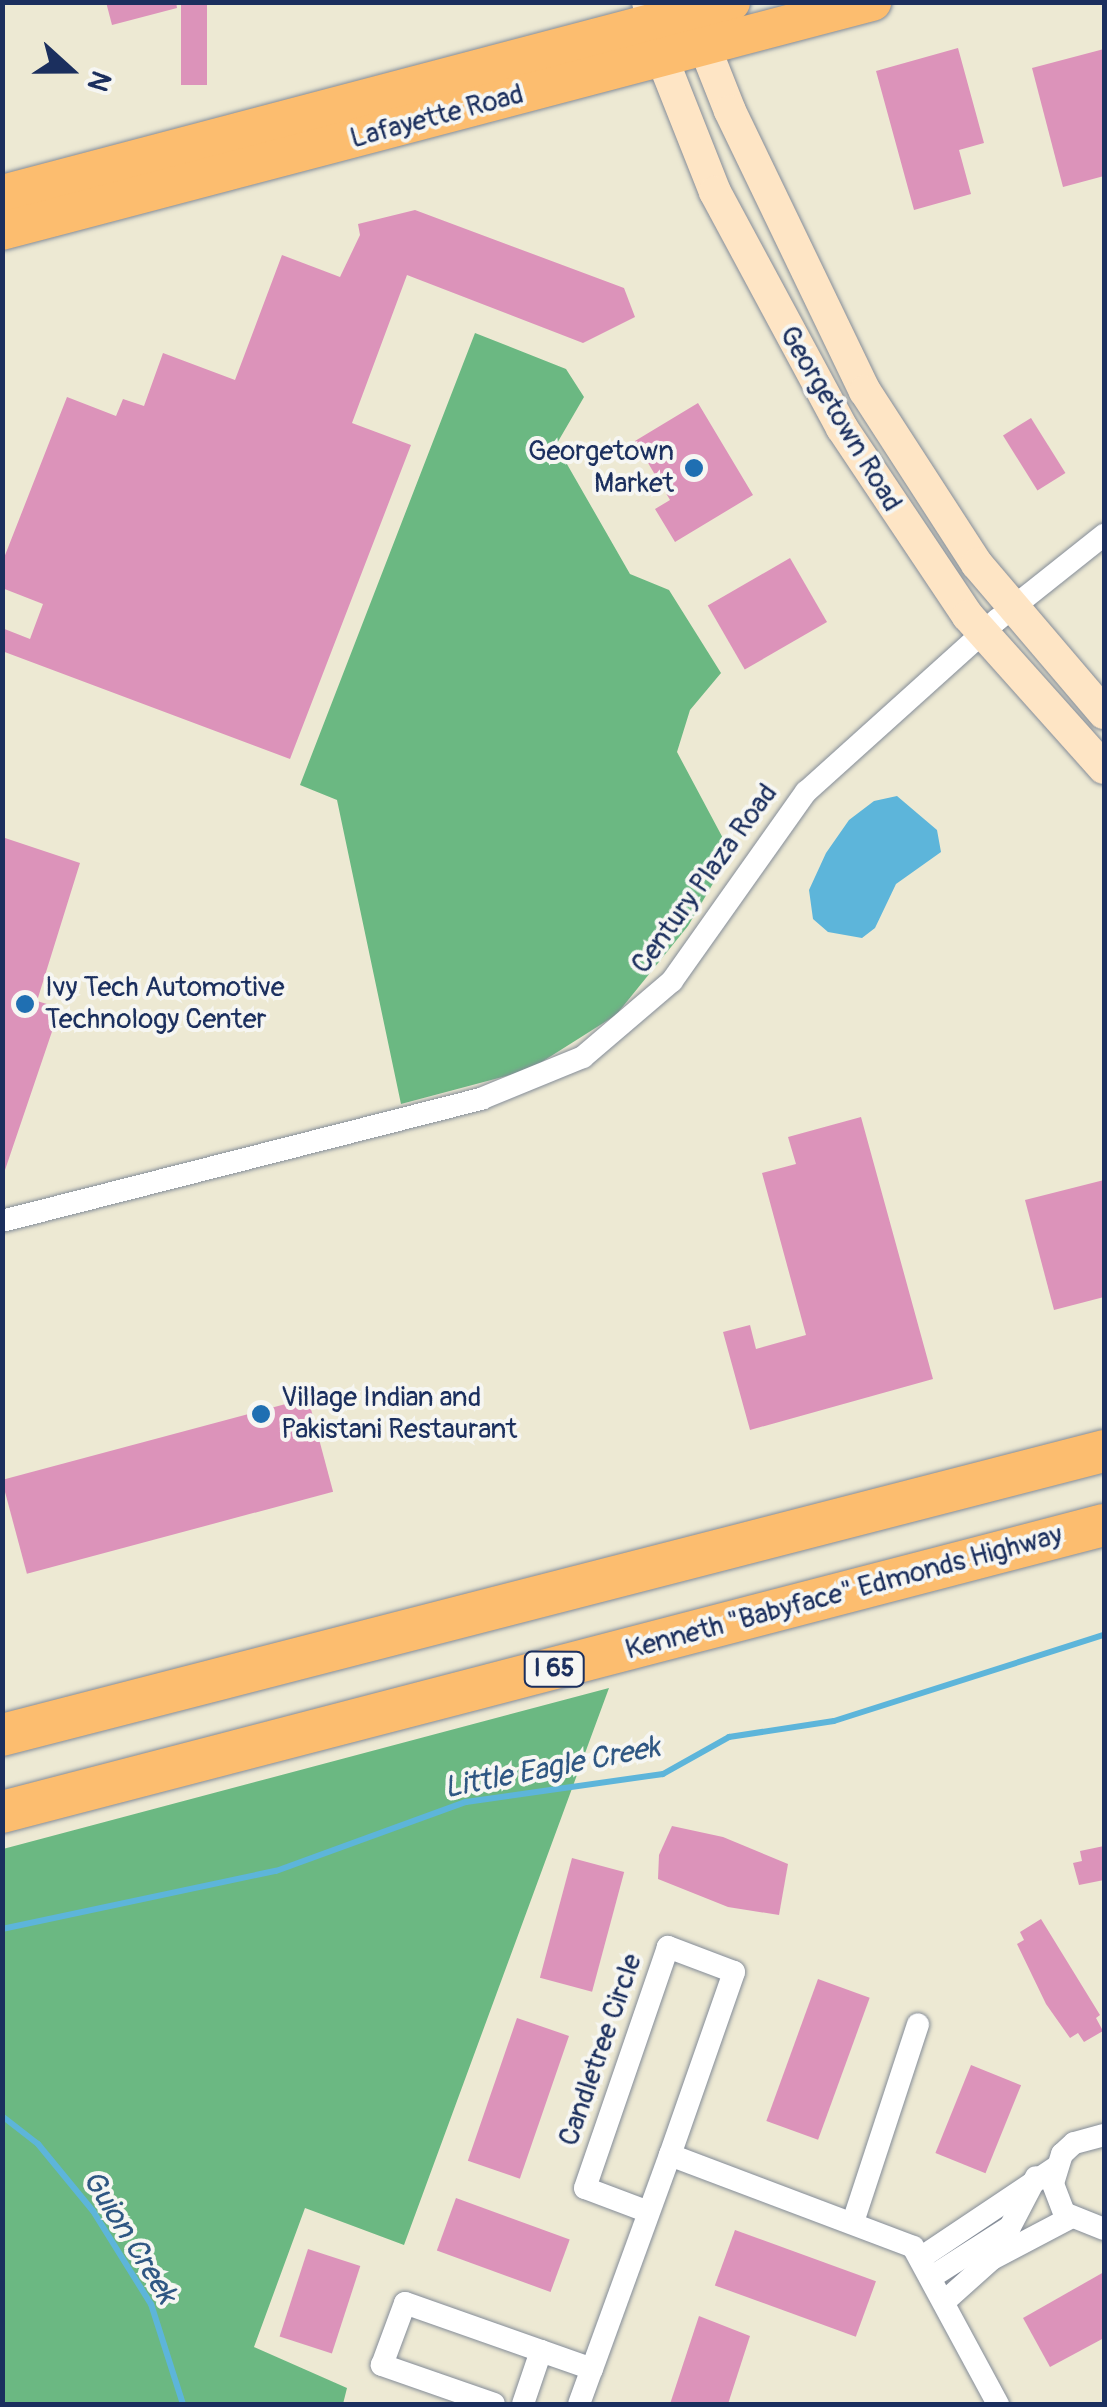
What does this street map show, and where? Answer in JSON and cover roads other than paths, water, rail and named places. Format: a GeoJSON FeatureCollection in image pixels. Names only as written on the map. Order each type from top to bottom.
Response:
{"type":"FeatureCollection","features":[{"type":"Feature","properties":{"kind":"highway"},"geometry":{"type":"LineString","coordinates":[[2,1734],[1104,1452]]}},
{"type":"Feature","properties":{"kind":"highway","name":"Kenneth \"Babyface\" Edmonds Highway"},"geometry":{"type":"LineString","coordinates":[[2,1812],[1104,1525]]}},
{"type":"Feature","properties":{"kind":"main road","name":"Lafayette Road"},"geometry":{"type":"LineString","coordinates":[[694,21],[732,2]]}},
{"type":"Feature","properties":{"kind":"main road","name":"Lafayette Road"},"geometry":{"type":"LineString","coordinates":[[2,194],[654,28],[872,2]]}},
{"type":"Feature","properties":{"kind":"main road","name":"Georgetown Road"},"geometry":{"type":"LineString","coordinates":[[694,21],[865,391],[949,525],[1012,607],[1104,713]]}},
{"type":"Feature","properties":{"kind":"main road","name":"Lafayette Road"},"geometry":{"type":"LineString","coordinates":[[2,231],[654,28]]}},
{"type":"Feature","properties":{"kind":"main road","name":"Georgetown Road"},"geometry":{"type":"LineString","coordinates":[[654,28],[688,132],[768,295],[870,475],[982,632],[1104,768]]}},
{"type":"Feature","properties":{"kind":"street","name":"Century Plaza Road"},"geometry":{"type":"LineString","coordinates":[[2,1221],[484,1098],[583,1057],[672,980],[806,792],[982,632],[1104,535]]}},
{"type":"Feature","properties":{"kind":"street","name":"Candletree Circle"},"geometry":{"type":"LineString","coordinates":[[579,2404],[670,2155],[734,1972],[668,1946],[585,2188],[649,2212]]}},
{"type":"Feature","properties":{"kind":"street"},"geometry":{"type":"LineString","coordinates":[[853,2222],[918,2024]]}},
{"type":"Feature","properties":{"kind":"street"},"geometry":{"type":"LineString","coordinates":[[928,2267],[1046,2172],[1074,2143],[1104,2135]]}},
{"type":"Feature","properties":{"kind":"street"},"geometry":{"type":"LineString","coordinates":[[670,2155],[904,2241],[928,2267],[998,2404]]}},
{"type":"Feature","properties":{"kind":"street"},"geometry":{"type":"LineString","coordinates":[[1046,2172],[1056,2199],[1070,2218],[1104,2230]]}},
{"type":"Feature","properties":{"kind":"street"},"geometry":{"type":"LineString","coordinates":[[945,2301],[992,2259],[1070,2218]]}},
{"type":"Feature","properties":{"kind":"street"},"geometry":{"type":"LineString","coordinates":[[494,2404],[382,2365],[405,2303],[592,2369]]}},
{"type":"Feature","properties":{"kind":"street"},"geometry":{"type":"LineString","coordinates":[[523,2404],[541,2351]]}},
{"type":"Feature","properties":{"kind":"water"},"geometry":{"type":"Polygon","coordinates":[[[897,796],[937,830],[941,852],[896,884],[875,928],[862,938],[828,932],[813,919],[809,890],[826,853],[849,820],[874,801],[897,796]]]}},
{"type":"Feature","properties":{"kind":"waterway","name":"Little Eagle Creek"},"geometry":{"type":"LineString","coordinates":[[2,1929],[276,1871],[466,1802],[663,1774],[729,1737],[834,1721],[1104,1635]]}},
{"type":"Feature","properties":{"kind":"waterway","name":"Guion Creek"},"geometry":{"type":"LineString","coordinates":[[2,2116],[38,2144],[93,2211],[151,2304],[183,2404]]}},
{"type":"Feature","properties":{"kind":"place","name":"Georgetown Market"},"geometry":{"type":"Point","coordinates":[694,468]}},
{"type":"Feature","properties":{"kind":"place","name":"Ivy Tech Automotive Technology Center"},"geometry":{"type":"Point","coordinates":[25,1004]}},
{"type":"Feature","properties":{"kind":"place","name":"Village Indian and Pakistani Restaurant"},"geometry":{"type":"Point","coordinates":[261,1414]}}]}
